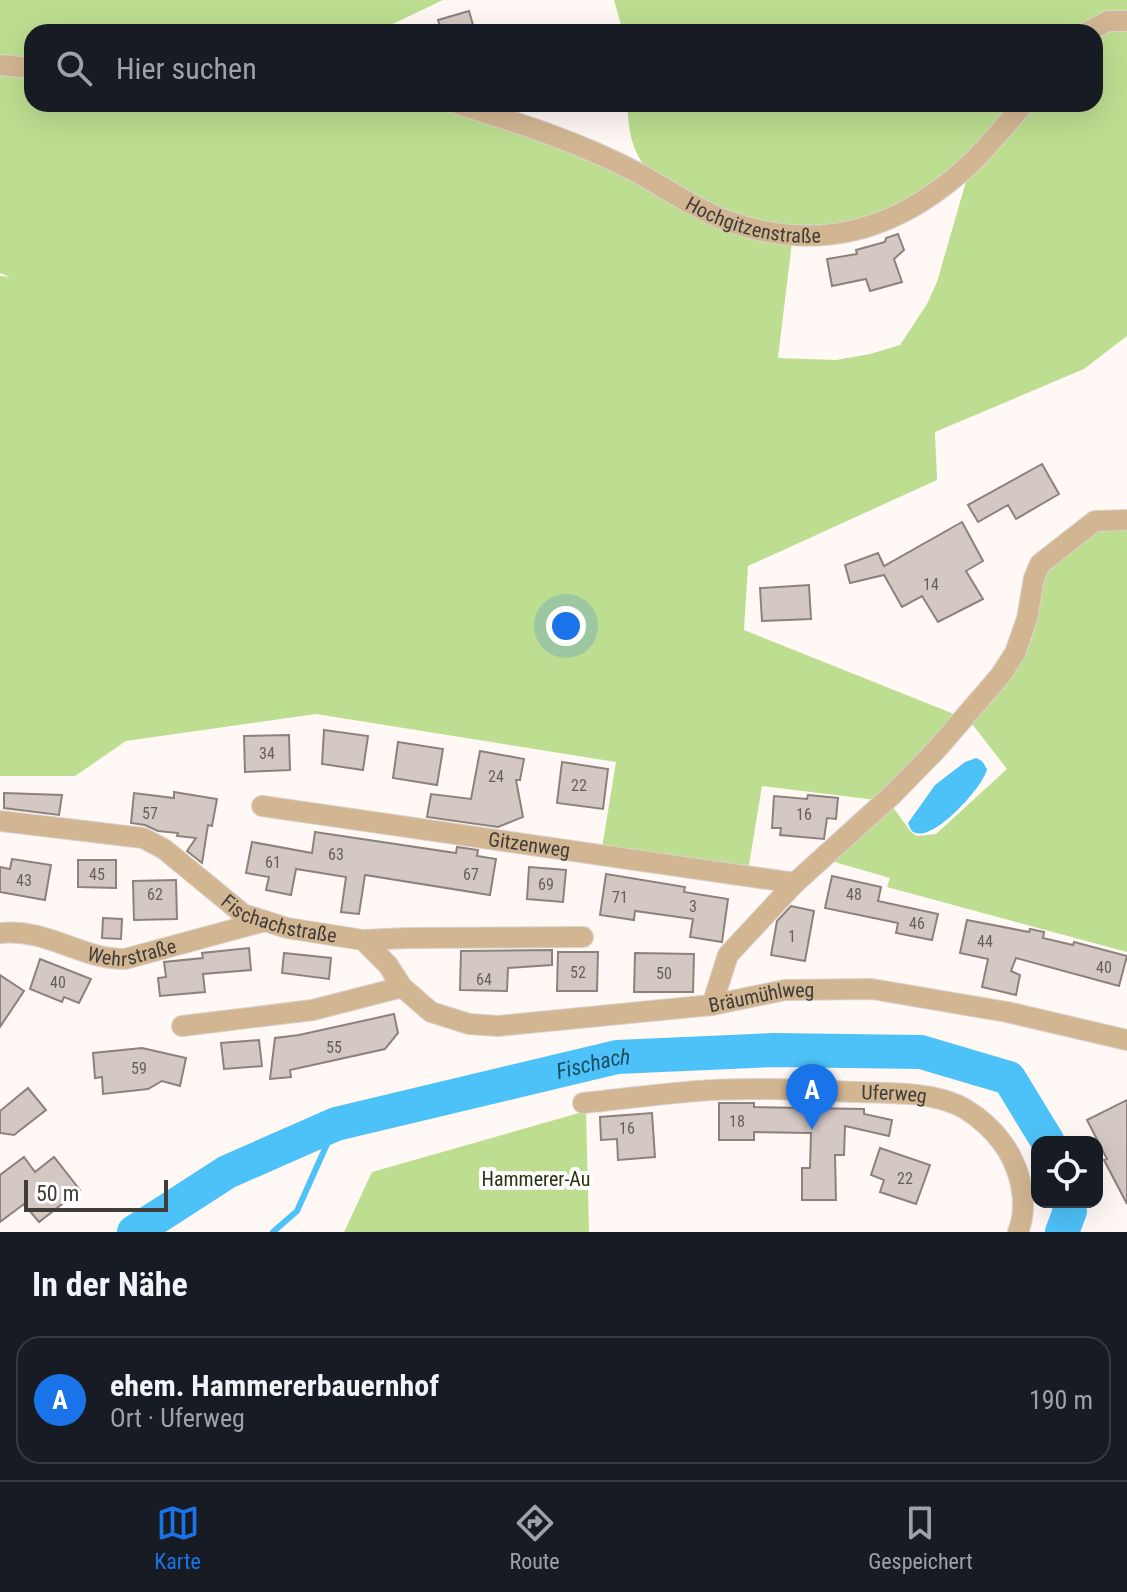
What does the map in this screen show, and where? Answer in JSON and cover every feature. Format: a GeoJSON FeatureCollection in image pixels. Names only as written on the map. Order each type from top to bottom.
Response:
{"type":"FeatureCollection","features":[{"type":"Feature","properties":{"kind":"street"},"geometry":{"type":"LineString","coordinates":[[1102,24],[1127,21]]}},
{"type":"Feature","properties":{"kind":"street"},"geometry":{"type":"LineString","coordinates":[[0,65],[24,67]]}},
{"type":"Feature","properties":{"kind":"street","name":"Hochgitzenstraße"},"geometry":{"type":"LineString","coordinates":[[482,112],[588,150],[634,171],[692,206],[723,220],[788,236],[832,235],[860,230],[911,208],[945,186],[973,161],[1017,112]]}},
{"type":"Feature","properties":{"kind":"street"},"geometry":{"type":"LineString","coordinates":[[712,1005],[728,955],[795,883],[892,795],[937,749],[1000,676],[1015,653],[1040,564],[1095,521],[1127,520]]}},
{"type":"Feature","properties":{"kind":"street","name":"Gitzenweg"},"geometry":{"type":"LineString","coordinates":[[262,806],[795,883]]}},
{"type":"Feature","properties":{"kind":"street","name":"Fischachstraße"},"geometry":{"type":"LineString","coordinates":[[0,821],[143,838],[164,849],[243,914],[287,928],[363,940],[583,937]]}},
{"type":"Feature","properties":{"kind":"street","name":"Wehrstraße"},"geometry":{"type":"LineString","coordinates":[[0,933],[14,931],[46,937],[85,952],[111,959],[125,959],[265,921]]}},
{"type":"Feature","properties":{"kind":"street","name":"Bräumühlweg"},"geometry":{"type":"LineString","coordinates":[[363,940],[388,965],[402,987],[431,1012],[469,1024],[498,1026],[712,1005],[785,990],[872,989],[1007,1012],[1127,1040]]}},
{"type":"Feature","properties":{"kind":"street"},"geometry":{"type":"LineString","coordinates":[[182,1026],[313,1010],[402,987]]}},
{"type":"Feature","properties":{"kind":"street","name":"Uferweg"},"geometry":{"type":"LineString","coordinates":[[583,1103],[700,1091],[793,1089],[922,1096],[948,1101],[990,1129],[1010,1153],[1020,1176],[1023,1200],[1018,1232]]}},
{"type":"Feature","properties":{"kind":"green space"},"geometry":{"type":"Polygon","coordinates":[[[0,0],[443,0],[393,24],[24,24],[24,63],[0,61],[0,0]]]}},
{"type":"Feature","properties":{"kind":"green space"},"geometry":{"type":"Polygon","coordinates":[[[614,0],[1127,0],[1127,18],[1103,26],[621,24],[614,0]]]}},
{"type":"Feature","properties":{"kind":"green space"},"geometry":{"type":"Polygon","coordinates":[[[1127,30],[1127,336],[1084,369],[935,432],[937,480],[748,566],[744,630],[959,716],[876,800],[762,786],[748,871],[602,848],[616,762],[316,714],[126,741],[75,776],[0,776],[0,276],[10,277],[0,273],[0,68],[24,70],[24,112],[473,112],[526,129],[792,242],[778,358],[836,360],[900,345],[927,304],[937,282],[969,171],[1024,112],[1103,112],[1103,34],[1127,30]]]}},
{"type":"Feature","properties":{"kind":"green space"},"geometry":{"type":"Polygon","coordinates":[[[628,112],[1012,112],[961,166],[912,203],[846,230],[746,223],[651,173],[639,158],[630,132],[628,112]]]}},
{"type":"Feature","properties":{"kind":"green space"},"geometry":{"type":"Polygon","coordinates":[[[1127,523],[1127,952],[887,887],[890,878],[831,861],[890,803],[911,832],[917,836],[936,834],[1007,769],[972,724],[1016,669],[1032,639],[1038,591],[1049,566],[1090,532],[1127,523]]]}},
{"type":"Feature","properties":{"kind":"green space","name":"Hammerer-Au"},"geometry":{"type":"Polygon","coordinates":[[[586,1111],[589,1232],[344,1232],[372,1172],[586,1111]]]}},
{"type":"Feature","properties":{"kind":"water"},"geometry":{"type":"Polygon","coordinates":[[[976,758],[987,769],[968,799],[935,828],[924,833],[913,832],[908,823],[935,785],[965,762],[976,758]]]}},
{"type":"Feature","properties":{"kind":"building"},"geometry":{"type":"Polygon","coordinates":[[[469,11],[473,24],[439,24],[438,20],[469,11]]]}},
{"type":"Feature","properties":{"kind":"building"},"geometry":{"type":"Polygon","coordinates":[[[898,234],[904,250],[894,259],[902,282],[870,291],[866,279],[832,286],[827,259],[857,254],[856,250],[885,242],[886,238],[898,234]]]}},
{"type":"Feature","properties":{"kind":"building"},"geometry":{"type":"Polygon","coordinates":[[[1042,464],[1059,494],[1016,519],[1008,505],[978,522],[968,505],[1042,464]]]}},
{"type":"Feature","properties":{"kind":"building"},"geometry":{"type":"Polygon","coordinates":[[[962,522],[983,561],[966,571],[983,599],[938,622],[922,596],[902,607],[884,575],[850,583],[845,565],[878,553],[884,566],[962,522]]]}},
{"type":"Feature","properties":{"kind":"building"},"geometry":{"type":"Polygon","coordinates":[[[809,585],[811,619],[762,621],[760,588],[809,585]]]}},
{"type":"Feature","properties":{"kind":"building"},"geometry":{"type":"Polygon","coordinates":[[[324,730],[368,736],[363,770],[322,764],[324,730]]]}},
{"type":"Feature","properties":{"kind":"building"},"geometry":{"type":"Polygon","coordinates":[[[289,735],[290,770],[245,772],[244,736],[289,735]]]}},
{"type":"Feature","properties":{"kind":"building"},"geometry":{"type":"Polygon","coordinates":[[[398,742],[443,749],[437,785],[393,778],[398,742]]]}},
{"type":"Feature","properties":{"kind":"building"},"geometry":{"type":"Polygon","coordinates":[[[480,751],[524,759],[520,780],[516,780],[523,817],[498,827],[427,817],[431,794],[471,799],[480,751]]]}},
{"type":"Feature","properties":{"kind":"building"},"geometry":{"type":"Polygon","coordinates":[[[562,762],[608,769],[603,809],[557,803],[562,762]]]}},
{"type":"Feature","properties":{"kind":"building"},"geometry":{"type":"Polygon","coordinates":[[[174,792],[217,799],[212,826],[208,825],[202,863],[187,851],[196,838],[131,823],[134,793],[174,798],[174,792]]]}},
{"type":"Feature","properties":{"kind":"building"},"geometry":{"type":"Polygon","coordinates":[[[4,793],[62,795],[59,815],[4,808],[4,793]]]}},
{"type":"Feature","properties":{"kind":"building"},"geometry":{"type":"Polygon","coordinates":[[[808,795],[838,798],[836,819],[827,818],[824,839],[780,835],[781,828],[772,828],[774,796],[807,799],[808,795]]]}},
{"type":"Feature","properties":{"kind":"building"},"geometry":{"type":"Polygon","coordinates":[[[315,832],[456,853],[457,847],[478,850],[477,856],[496,859],[490,895],[365,875],[359,914],[341,912],[346,877],[296,869],[291,895],[266,890],[269,877],[246,873],[252,842],[312,853],[315,832]]]}},
{"type":"Feature","properties":{"kind":"building"},"geometry":{"type":"Polygon","coordinates":[[[12,859],[51,865],[45,900],[0,892],[0,867],[10,869],[12,859]]]}},
{"type":"Feature","properties":{"kind":"building"},"geometry":{"type":"Polygon","coordinates":[[[78,860],[116,860],[116,888],[78,887],[78,860]]]}},
{"type":"Feature","properties":{"kind":"building"},"geometry":{"type":"Polygon","coordinates":[[[529,867],[566,870],[563,902],[527,899],[529,867]]]}},
{"type":"Feature","properties":{"kind":"building"},"geometry":{"type":"Polygon","coordinates":[[[606,874],[685,887],[684,892],[728,899],[722,942],[690,937],[693,919],[635,911],[634,920],[600,915],[606,874]]]}},
{"type":"Feature","properties":{"kind":"building"},"geometry":{"type":"Polygon","coordinates":[[[832,876],[881,887],[878,901],[938,914],[932,940],[896,933],[898,923],[825,908],[832,876]]]}},
{"type":"Feature","properties":{"kind":"building"},"geometry":{"type":"Polygon","coordinates":[[[176,880],[177,919],[134,920],[133,881],[176,880]]]}},
{"type":"Feature","properties":{"kind":"building"},"geometry":{"type":"Polygon","coordinates":[[[791,906],[814,911],[805,961],[771,955],[777,921],[791,906]]]}},
{"type":"Feature","properties":{"kind":"building"},"geometry":{"type":"Polygon","coordinates":[[[103,918],[122,919],[121,939],[102,938],[103,918]]]}},
{"type":"Feature","properties":{"kind":"building"},"geometry":{"type":"Polygon","coordinates":[[[967,920],[1044,932],[1043,938],[1073,945],[1074,942],[1127,956],[1119,986],[1016,958],[1011,971],[1020,975],[1016,995],[982,987],[988,959],[960,953],[967,920]]]}},
{"type":"Feature","properties":{"kind":"building"},"geometry":{"type":"Polygon","coordinates":[[[249,948],[251,970],[203,974],[205,992],[160,996],[158,978],[166,977],[164,962],[203,958],[202,953],[249,948]]]}},
{"type":"Feature","properties":{"kind":"building"},"geometry":{"type":"Polygon","coordinates":[[[552,950],[552,965],[508,968],[507,991],[460,990],[461,951],[552,950]]]}},
{"type":"Feature","properties":{"kind":"building"},"geometry":{"type":"Polygon","coordinates":[[[558,952],[598,952],[597,991],[557,991],[558,952]]]}},
{"type":"Feature","properties":{"kind":"building"},"geometry":{"type":"Polygon","coordinates":[[[284,953],[331,958],[329,979],[282,973],[284,953]]]}},
{"type":"Feature","properties":{"kind":"building"},"geometry":{"type":"Polygon","coordinates":[[[635,953],[694,954],[693,992],[634,992],[635,953]]]}},
{"type":"Feature","properties":{"kind":"building"},"geometry":{"type":"Polygon","coordinates":[[[40,959],[91,979],[79,1003],[64,997],[62,1002],[30,989],[40,959]]]}},
{"type":"Feature","properties":{"kind":"building"},"geometry":{"type":"Polygon","coordinates":[[[0,975],[24,991],[0,1027],[0,975]]]}},
{"type":"Feature","properties":{"kind":"building"},"geometry":{"type":"Polygon","coordinates":[[[394,1014],[398,1033],[385,1049],[290,1070],[291,1077],[270,1079],[275,1038],[394,1014]]]}},
{"type":"Feature","properties":{"kind":"building"},"geometry":{"type":"Polygon","coordinates":[[[259,1040],[262,1066],[224,1069],[221,1043],[259,1040]]]}},
{"type":"Feature","properties":{"kind":"building"},"geometry":{"type":"Polygon","coordinates":[[[142,1048],[186,1058],[180,1086],[162,1081],[148,1089],[103,1094],[102,1077],[95,1078],[93,1053],[142,1048]]]}},
{"type":"Feature","properties":{"kind":"building"},"geometry":{"type":"Polygon","coordinates":[[[28,1088],[46,1110],[14,1135],[0,1133],[0,1111],[28,1088]]]}},
{"type":"Feature","properties":{"kind":"building"},"geometry":{"type":"Polygon","coordinates":[[[1127,1100],[1127,1204],[1104,1160],[1107,1159],[1103,1151],[1103,1136],[1095,1136],[1087,1120],[1127,1100]]]}},
{"type":"Feature","properties":{"kind":"building"},"geometry":{"type":"Polygon","coordinates":[[[719,1103],[754,1103],[754,1107],[864,1109],[864,1114],[892,1120],[889,1136],[845,1126],[844,1155],[835,1155],[836,1200],[802,1200],[802,1168],[810,1168],[811,1133],[754,1132],[754,1140],[719,1140],[719,1103]]]}},
{"type":"Feature","properties":{"kind":"building"},"geometry":{"type":"Polygon","coordinates":[[[652,1113],[655,1157],[618,1160],[617,1139],[601,1140],[600,1117],[652,1113]]]}},
{"type":"Feature","properties":{"kind":"building"},"geometry":{"type":"Polygon","coordinates":[[[880,1148],[930,1165],[916,1204],[880,1192],[884,1180],[871,1175],[880,1148]]]}},
{"type":"Feature","properties":{"kind":"building"},"geometry":{"type":"Polygon","coordinates":[[[24,1157],[35,1172],[54,1157],[80,1190],[39,1222],[24,1204],[0,1222],[0,1175],[24,1157]]]}},
{"type":"Feature","properties":{"kind":"waterway","name":"Fischach"},"geometry":{"type":"LineString","coordinates":[[134,1232],[227,1172],[336,1124],[617,1057],[774,1050],[921,1052],[1009,1078],[1044,1136]]}},
{"type":"Feature","properties":{"kind":"waterway"},"geometry":{"type":"LineString","coordinates":[[273,1232],[297,1211],[336,1124]]}},
{"type":"Feature","properties":{"kind":"waterway","name":"Fischach"},"geometry":{"type":"LineString","coordinates":[[1062,1232],[1069,1208]]}},
{"type":"Feature","properties":{"kind":"place","name":"ehem. Hammererbauernhof"},"geometry":{"type":"Point","coordinates":[812,1130]}}]}
